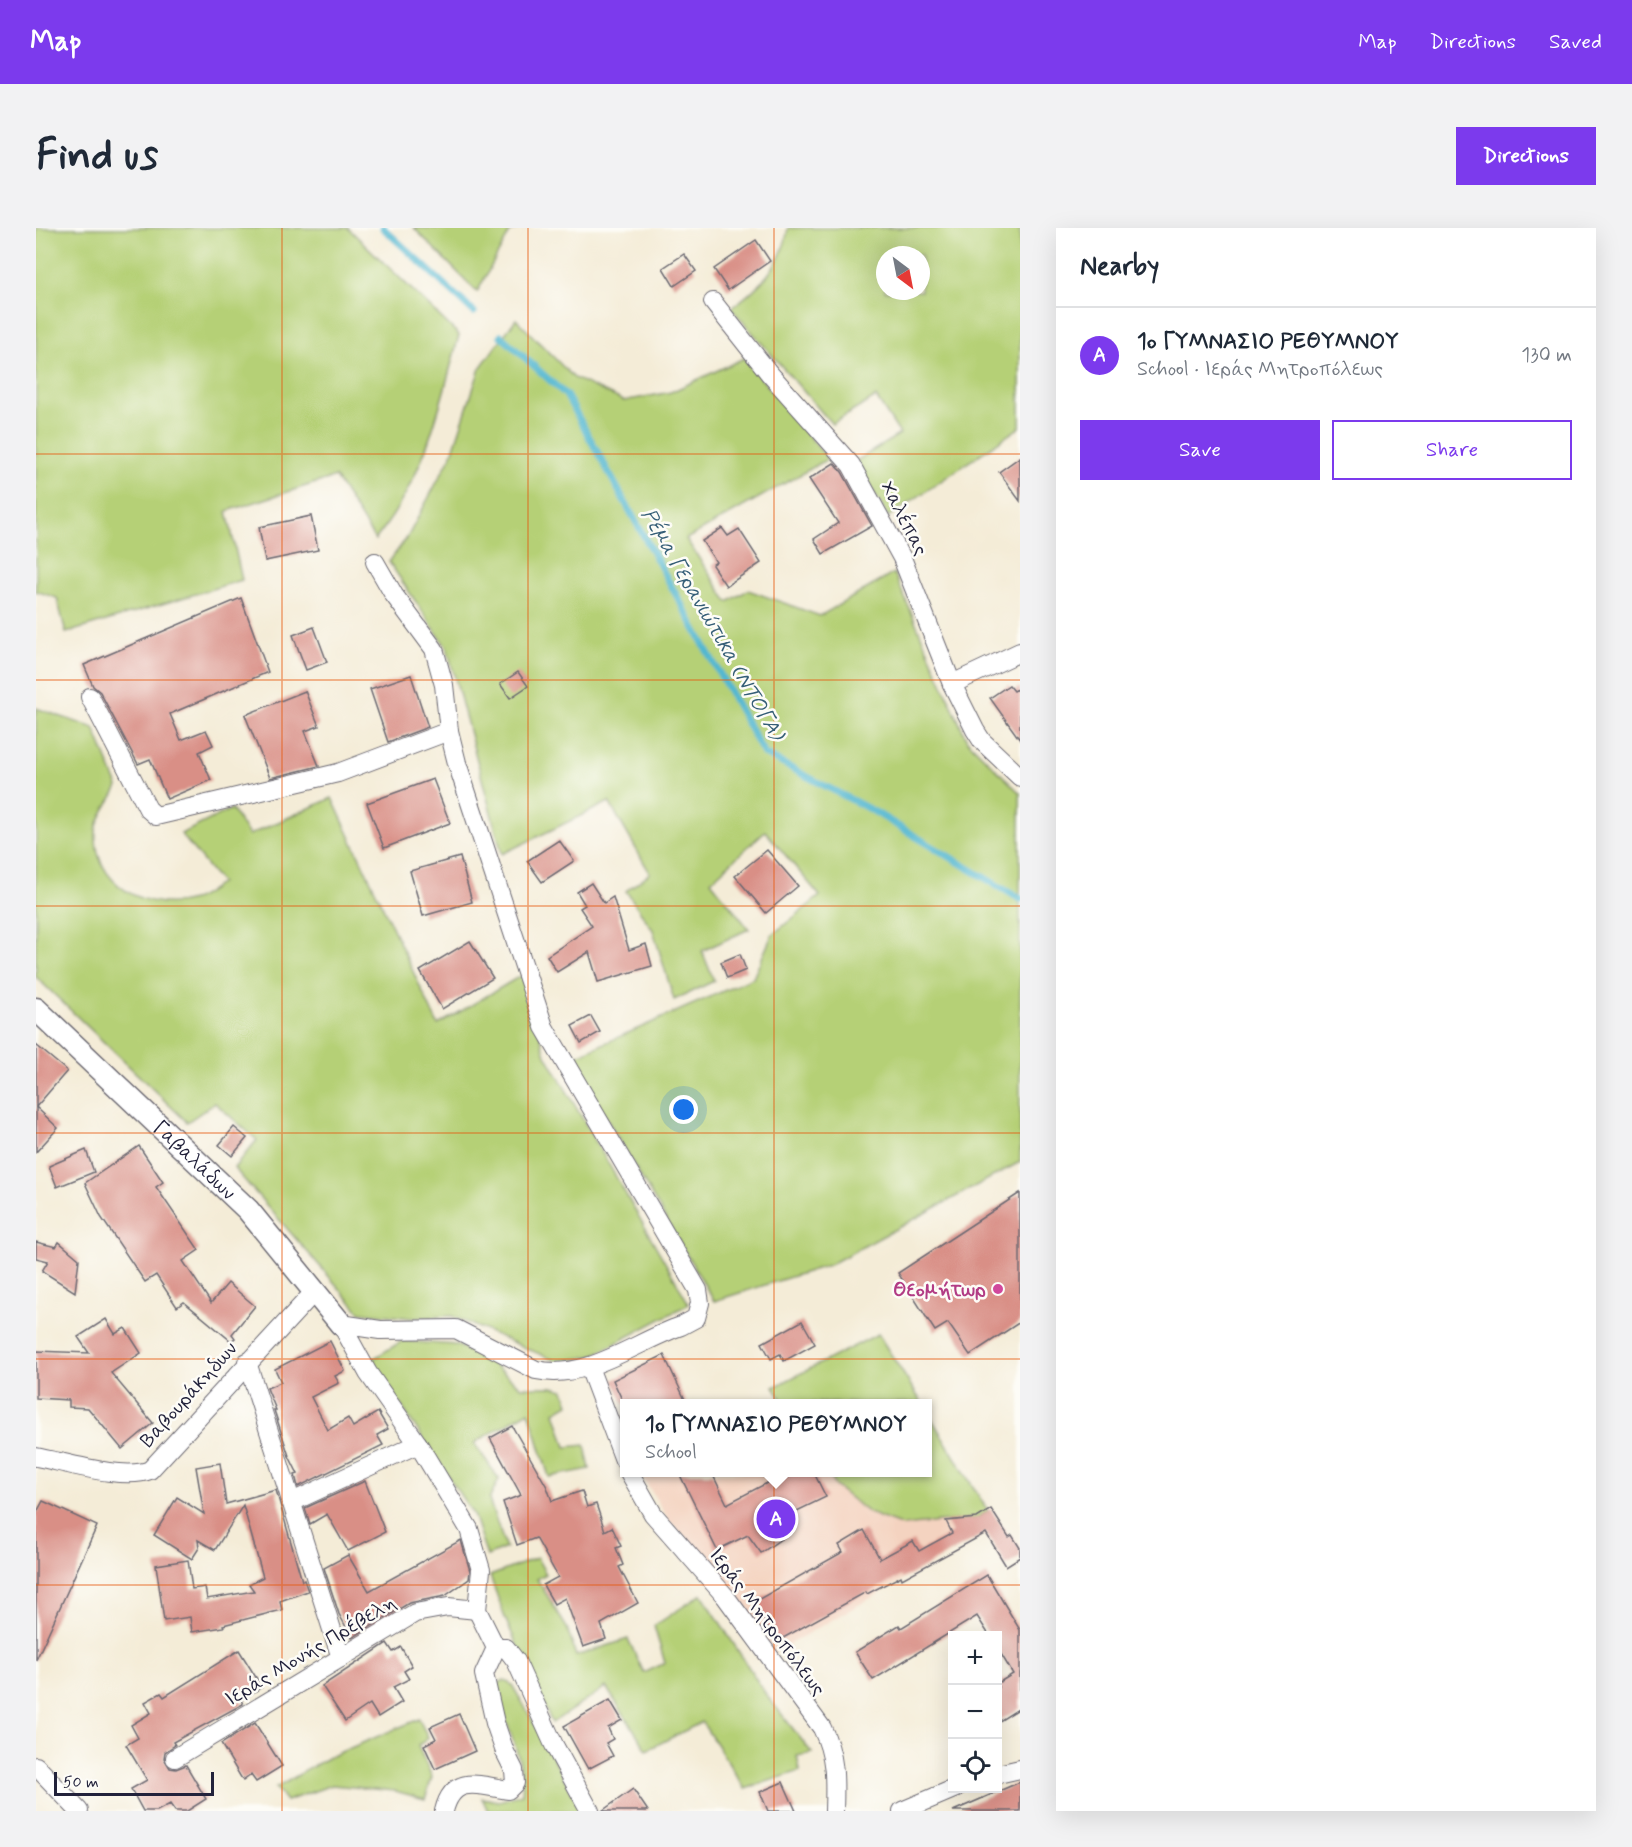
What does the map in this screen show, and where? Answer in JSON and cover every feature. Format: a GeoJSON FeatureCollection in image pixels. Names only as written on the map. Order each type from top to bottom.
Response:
{"type":"FeatureCollection","features":[{"type":"Feature","properties":{"kind":"street","name":"Χαλέπας"},"geometry":{"type":"LineString","coordinates":[[713,302],[769,373],[851,465],[902,558],[952,684],[982,741],[1020,777]]}},
{"type":"Feature","properties":{"kind":"street"},"geometry":{"type":"LineString","coordinates":[[341,1324],[380,1330],[456,1329],[536,1370],[550,1373],[589,1367],[696,1318],[700,1302],[698,1290],[544,1027],[457,763],[444,685],[434,649],[394,595],[375,562]]}},
{"type":"Feature","properties":{"kind":"street"},"geometry":{"type":"LineString","coordinates":[[952,684],[1020,652]]}},
{"type":"Feature","properties":{"kind":"street"},"geometry":{"type":"LineString","coordinates":[[90,697],[148,809],[156,816],[338,773],[450,731]]}},
{"type":"Feature","properties":{"kind":"street","name":"Γαβαλάδων"},"geometry":{"type":"LineString","coordinates":[[36,1009],[248,1210],[341,1324]]}},
{"type":"Feature","properties":{"kind":"street","name":"Βαβουράκηδων"},"geometry":{"type":"LineString","coordinates":[[36,1457],[123,1473],[142,1473],[150,1470],[247,1362],[315,1291]]}},
{"type":"Feature","properties":{"kind":"street"},"geometry":{"type":"LineString","coordinates":[[341,1324],[368,1373],[418,1444],[469,1529],[481,1570],[477,1610],[496,1648]]}},
{"type":"Feature","properties":{"kind":"street"},"geometry":{"type":"LineString","coordinates":[[247,1362],[341,1658]]}},
{"type":"Feature","properties":{"kind":"street"},"geometry":{"type":"LineString","coordinates":[[589,1367],[620,1449]]}},
{"type":"Feature","properties":{"kind":"street"},"geometry":{"type":"LineString","coordinates":[[292,1502],[418,1444]]}},
{"type":"Feature","properties":{"kind":"street","name":"Ιεράς Μητροπόλεως"},"geometry":{"type":"LineString","coordinates":[[631,1477],[653,1514],[725,1596],[822,1728],[831,1747],[836,1769],[834,1811]]}},
{"type":"Feature","properties":{"kind":"street","name":"Ιεράς Μονής Πρέβελη"},"geometry":{"type":"LineString","coordinates":[[175,1758],[415,1613],[448,1607],[477,1610]]}},
{"type":"Feature","properties":{"kind":"street"},"geometry":{"type":"LineString","coordinates":[[444,1811],[453,1790],[464,1784],[508,1790],[515,1783],[514,1770],[495,1723],[484,1674],[496,1648]]}},
{"type":"Feature","properties":{"kind":"street"},"geometry":{"type":"LineString","coordinates":[[496,1648],[506,1648],[516,1661],[554,1745],[590,1811]]}},
{"type":"Feature","properties":{"kind":"street"},"geometry":{"type":"LineString","coordinates":[[36,1766],[79,1811]]}},
{"type":"Feature","properties":{"kind":"street"},"geometry":{"type":"LineString","coordinates":[[1002,1773],[1020,1769]]}},
{"type":"Feature","properties":{"kind":"street"},"geometry":{"type":"LineString","coordinates":[[902,1811],[948,1791]]}},
{"type":"Feature","properties":{"kind":"shaded area"},"geometry":{"type":"Polygon","coordinates":[[[642,1477],[829,1477],[835,1486],[903,1526],[977,1518],[986,1533],[775,1652],[699,1551],[669,1520],[642,1477]]]}},
{"type":"Feature","properties":{"kind":"green space"},"geometry":{"type":"Polygon","coordinates":[[[36,228],[348,228],[459,335],[437,416],[418,468],[392,516],[375,540],[335,477],[227,511],[242,580],[66,633],[57,598],[36,591],[36,228]]]}},
{"type":"Feature","properties":{"kind":"green space"},"geometry":{"type":"Polygon","coordinates":[[[414,228],[519,228],[510,232],[477,292],[414,228]]]}},
{"type":"Feature","properties":{"kind":"green space"},"geometry":{"type":"Polygon","coordinates":[[[788,228],[1020,228],[1020,427],[888,517],[856,461],[900,434],[876,397],[832,424],[731,308],[760,283],[781,253],[788,228]]]}},
{"type":"Feature","properties":{"kind":"green space"},"geometry":{"type":"Polygon","coordinates":[[[516,319],[574,378],[624,401],[671,392],[744,358],[828,459],[686,539],[728,602],[748,590],[820,616],[894,573],[967,740],[1020,793],[1020,1162],[829,1265],[714,1301],[571,1058],[753,978],[772,935],[820,896],[765,831],[711,881],[749,929],[702,951],[714,981],[674,1000],[653,930],[626,891],[650,873],[609,802],[502,854],[447,648],[389,562],[408,536],[452,454],[480,368],[516,319]]]}},
{"type":"Feature","properties":{"kind":"green space"},"geometry":{"type":"Polygon","coordinates":[[[36,708],[94,728],[118,787],[101,815],[97,827],[98,851],[104,867],[113,880],[126,891],[141,898],[175,903],[193,900],[221,883],[181,834],[231,809],[249,835],[332,798],[438,1025],[522,975],[546,1055],[689,1304],[592,1356],[558,1362],[452,1316],[411,1318],[360,1312],[234,1168],[257,1140],[215,1103],[187,1122],[36,977],[36,708]]]}},
{"type":"Feature","properties":{"kind":"green space"},"geometry":{"type":"Polygon","coordinates":[[[878,1334],[919,1399],[782,1399],[774,1387],[878,1334]]]}},
{"type":"Feature","properties":{"kind":"green space"},"geometry":{"type":"Polygon","coordinates":[[[402,1341],[457,1345],[493,1364],[521,1387],[553,1387],[564,1390],[569,1404],[555,1412],[566,1447],[585,1445],[590,1469],[549,1477],[529,1411],[474,1443],[499,1479],[489,1500],[506,1548],[487,1556],[473,1514],[371,1360],[402,1341]]]}},
{"type":"Feature","properties":{"kind":"green space"},"geometry":{"type":"Polygon","coordinates":[[[932,1420],[988,1511],[977,1518],[903,1526],[869,1513],[835,1486],[829,1477],[932,1477],[932,1420]]]}},
{"type":"Feature","properties":{"kind":"green space"},"geometry":{"type":"Polygon","coordinates":[[[537,1558],[546,1574],[537,1579],[567,1628],[576,1656],[628,1639],[644,1673],[665,1663],[654,1626],[702,1594],[765,1693],[812,1753],[797,1756],[800,1771],[745,1789],[702,1722],[647,1750],[606,1687],[552,1723],[505,1618],[490,1576],[537,1558]]]}},
{"type":"Feature","properties":{"kind":"green space"},"geometry":{"type":"Polygon","coordinates":[[[504,1680],[512,1685],[521,1700],[582,1811],[488,1811],[482,1798],[499,1801],[522,1794],[517,1752],[499,1698],[497,1684],[504,1680]]]}},
{"type":"Feature","properties":{"kind":"green space"},"geometry":{"type":"Polygon","coordinates":[[[419,1719],[428,1738],[418,1746],[432,1777],[425,1799],[395,1791],[332,1785],[286,1801],[276,1788],[329,1757],[419,1719]]]}},
{"type":"Feature","properties":{"kind":"building"},"geometry":{"type":"Polygon","coordinates":[[[756,240],[770,261],[728,290],[714,269],[756,240]]]}},
{"type":"Feature","properties":{"kind":"building"},"geometry":{"type":"Polygon","coordinates":[[[684,254],[696,271],[674,286],[663,268],[684,254]]]}},
{"type":"Feature","properties":{"kind":"building"},"geometry":{"type":"Polygon","coordinates":[[[1020,457],[1020,501],[999,472],[1020,457]]]}},
{"type":"Feature","properties":{"kind":"building"},"geometry":{"type":"Polygon","coordinates":[[[834,463],[842,472],[872,526],[823,554],[814,539],[838,523],[809,479],[834,463]]]}},
{"type":"Feature","properties":{"kind":"building"},"geometry":{"type":"Polygon","coordinates":[[[311,516],[318,550],[265,561],[259,527],[311,516]]]}},
{"type":"Feature","properties":{"kind":"building"},"geometry":{"type":"Polygon","coordinates":[[[722,528],[728,536],[739,529],[761,563],[726,586],[712,565],[716,562],[702,541],[722,528]]]}},
{"type":"Feature","properties":{"kind":"building"},"geometry":{"type":"Polygon","coordinates":[[[241,598],[268,672],[170,714],[181,740],[206,730],[213,745],[199,752],[211,780],[167,799],[150,759],[138,764],[100,692],[93,686],[84,665],[241,598]]]}},
{"type":"Feature","properties":{"kind":"building"},"geometry":{"type":"Polygon","coordinates":[[[314,627],[327,662],[306,670],[293,635],[314,627]]]}},
{"type":"Feature","properties":{"kind":"building"},"geometry":{"type":"Polygon","coordinates":[[[518,672],[528,686],[510,698],[500,684],[518,672]]]}},
{"type":"Feature","properties":{"kind":"building"},"geometry":{"type":"Polygon","coordinates":[[[411,675],[428,727],[388,742],[370,689],[411,675]]]}},
{"type":"Feature","properties":{"kind":"building"},"geometry":{"type":"Polygon","coordinates":[[[1009,685],[1014,691],[1020,687],[1020,740],[990,698],[1009,685]]]}},
{"type":"Feature","properties":{"kind":"building"},"geometry":{"type":"Polygon","coordinates":[[[305,691],[319,726],[305,731],[319,766],[270,778],[245,715],[305,691]]]}},
{"type":"Feature","properties":{"kind":"building"},"geometry":{"type":"Polygon","coordinates":[[[433,779],[450,823],[384,848],[367,803],[433,779]]]}},
{"type":"Feature","properties":{"kind":"building"},"geometry":{"type":"Polygon","coordinates":[[[559,840],[574,861],[542,882],[527,861],[559,840]]]}},
{"type":"Feature","properties":{"kind":"building"},"geometry":{"type":"Polygon","coordinates":[[[767,850],[798,886],[766,913],[735,876],[767,850]]]}},
{"type":"Feature","properties":{"kind":"building"},"geometry":{"type":"Polygon","coordinates":[[[460,857],[472,902],[423,916],[410,871],[460,857]]]}},
{"type":"Feature","properties":{"kind":"building"},"geometry":{"type":"Polygon","coordinates":[[[591,883],[604,903],[613,897],[629,950],[646,944],[652,966],[598,982],[589,952],[557,972],[547,956],[592,926],[580,908],[585,905],[577,892],[591,883]]]}},
{"type":"Feature","properties":{"kind":"building"},"geometry":{"type":"Polygon","coordinates":[[[470,941],[493,978],[442,1009],[420,971],[470,941]]]}},
{"type":"Feature","properties":{"kind":"building"},"geometry":{"type":"Polygon","coordinates":[[[740,954],[746,970],[727,978],[721,962],[740,954]]]}},
{"type":"Feature","properties":{"kind":"building"},"geometry":{"type":"Polygon","coordinates":[[[591,1016],[600,1032],[581,1043],[572,1026],[591,1016]]]}},
{"type":"Feature","properties":{"kind":"building"},"geometry":{"type":"Polygon","coordinates":[[[36,1045],[67,1071],[36,1107],[36,1045]]]}},
{"type":"Feature","properties":{"kind":"building"},"geometry":{"type":"Polygon","coordinates":[[[36,1107],[58,1128],[36,1152],[36,1107]]]}},
{"type":"Feature","properties":{"kind":"building"},"geometry":{"type":"Polygon","coordinates":[[[234,1127],[247,1138],[232,1156],[219,1145],[234,1127]]]}},
{"type":"Feature","properties":{"kind":"building"},"geometry":{"type":"Polygon","coordinates":[[[139,1146],[163,1182],[156,1187],[199,1250],[183,1261],[211,1303],[228,1283],[255,1306],[232,1334],[235,1338],[231,1341],[184,1302],[177,1307],[156,1275],[145,1282],[101,1217],[85,1183],[139,1146]]]}},
{"type":"Feature","properties":{"kind":"building"},"geometry":{"type":"Polygon","coordinates":[[[86,1150],[94,1172],[57,1187],[49,1166],[86,1150]]]}},
{"type":"Feature","properties":{"kind":"building"},"geometry":{"type":"Polygon","coordinates":[[[1020,1193],[1020,1322],[970,1355],[948,1323],[935,1331],[898,1273],[1020,1193]]]}},
{"type":"Feature","properties":{"kind":"building"},"geometry":{"type":"Polygon","coordinates":[[[36,1242],[56,1247],[59,1242],[79,1259],[75,1292],[42,1271],[48,1261],[36,1258],[36,1242]]]}},
{"type":"Feature","properties":{"kind":"building"},"geometry":{"type":"Polygon","coordinates":[[[106,1319],[115,1334],[125,1328],[141,1353],[111,1373],[153,1423],[122,1449],[88,1408],[69,1407],[69,1400],[36,1398],[36,1351],[89,1353],[78,1337],[106,1319]]]}},
{"type":"Feature","properties":{"kind":"building"},"geometry":{"type":"Polygon","coordinates":[[[802,1321],[815,1344],[784,1361],[780,1354],[771,1359],[762,1343],[802,1321]]]}},
{"type":"Feature","properties":{"kind":"building"},"geometry":{"type":"Polygon","coordinates":[[[330,1341],[345,1371],[335,1376],[339,1383],[311,1397],[328,1430],[348,1418],[353,1427],[378,1412],[388,1429],[377,1435],[383,1445],[298,1487],[295,1475],[298,1474],[289,1456],[267,1388],[281,1382],[275,1369],[330,1341]]]}},
{"type":"Feature","properties":{"kind":"building"},"geometry":{"type":"Polygon","coordinates":[[[664,1355],[685,1399],[622,1399],[613,1380],[664,1355]]]}},
{"type":"Feature","properties":{"kind":"building"},"geometry":{"type":"Polygon","coordinates":[[[512,1426],[547,1487],[552,1501],[582,1491],[587,1507],[596,1504],[605,1531],[612,1527],[621,1546],[616,1548],[623,1565],[619,1567],[638,1603],[601,1624],[606,1639],[583,1647],[565,1598],[554,1604],[543,1585],[558,1577],[536,1538],[517,1545],[503,1502],[521,1495],[490,1438],[512,1426]]]}},
{"type":"Feature","properties":{"kind":"building"},"geometry":{"type":"Polygon","coordinates":[[[220,1463],[226,1504],[276,1490],[302,1581],[304,1580],[308,1591],[280,1601],[282,1610],[223,1625],[224,1627],[192,1632],[190,1617],[164,1621],[156,1565],[188,1560],[192,1589],[205,1587],[207,1599],[254,1591],[249,1584],[263,1577],[243,1505],[215,1550],[198,1540],[199,1548],[192,1559],[154,1535],[177,1497],[204,1514],[196,1467],[220,1463]]]}},
{"type":"Feature","properties":{"kind":"building"},"geometry":{"type":"Polygon","coordinates":[[[681,1477],[714,1477],[727,1504],[771,1481],[768,1477],[816,1477],[826,1497],[774,1522],[785,1536],[761,1553],[748,1535],[717,1550],[681,1477]]]}},
{"type":"Feature","properties":{"kind":"building"},"geometry":{"type":"Polygon","coordinates":[[[365,1481],[385,1532],[348,1551],[327,1514],[310,1524],[305,1508],[365,1481]]]}},
{"type":"Feature","properties":{"kind":"building"},"geometry":{"type":"Polygon","coordinates":[[[43,1501],[97,1526],[36,1660],[36,1514],[43,1501]]]}},
{"type":"Feature","properties":{"kind":"building"},"geometry":{"type":"Polygon","coordinates":[[[991,1509],[1009,1537],[1012,1535],[1020,1548],[1020,1557],[1006,1566],[986,1533],[902,1579],[901,1576],[867,1594],[866,1592],[776,1642],[754,1602],[843,1552],[839,1545],[864,1530],[880,1559],[913,1541],[919,1551],[952,1533],[946,1521],[977,1518],[991,1509]]]}},
{"type":"Feature","properties":{"kind":"building"},"geometry":{"type":"Polygon","coordinates":[[[461,1540],[470,1571],[469,1579],[445,1596],[409,1603],[352,1638],[339,1614],[324,1568],[348,1555],[369,1591],[461,1540]]]}},
{"type":"Feature","properties":{"kind":"building"},"geometry":{"type":"Polygon","coordinates":[[[987,1575],[1020,1630],[1020,1708],[1002,1719],[1002,1681],[1013,1674],[1002,1656],[1002,1631],[986,1631],[977,1616],[953,1631],[948,1631],[948,1634],[873,1680],[855,1652],[899,1625],[901,1628],[987,1575]]]}},
{"type":"Feature","properties":{"kind":"building"},"geometry":{"type":"Polygon","coordinates":[[[387,1643],[393,1652],[401,1647],[412,1666],[404,1671],[409,1679],[393,1687],[402,1702],[378,1717],[370,1704],[345,1721],[322,1686],[387,1643]]]}},
{"type":"Feature","properties":{"kind":"building"},"geometry":{"type":"Polygon","coordinates":[[[239,1650],[262,1687],[241,1700],[243,1704],[173,1742],[175,1745],[165,1752],[164,1758],[170,1768],[176,1769],[186,1765],[206,1799],[187,1811],[175,1811],[170,1804],[157,1811],[143,1811],[131,1789],[147,1780],[126,1745],[138,1738],[131,1725],[151,1713],[145,1702],[161,1693],[164,1697],[239,1650]]]}},
{"type":"Feature","properties":{"kind":"building"},"geometry":{"type":"Polygon","coordinates":[[[610,1700],[622,1720],[608,1728],[613,1739],[606,1743],[613,1756],[588,1769],[564,1726],[610,1700]]]}},
{"type":"Feature","properties":{"kind":"building"},"geometry":{"type":"Polygon","coordinates":[[[459,1714],[475,1751],[435,1769],[424,1745],[436,1739],[430,1727],[459,1714]]]}},
{"type":"Feature","properties":{"kind":"building"},"geometry":{"type":"Polygon","coordinates":[[[255,1723],[282,1766],[256,1782],[251,1775],[243,1781],[221,1744],[255,1723]]]}},
{"type":"Feature","properties":{"kind":"building"},"geometry":{"type":"Polygon","coordinates":[[[783,1782],[796,1811],[768,1811],[760,1792],[783,1782]]]}},
{"type":"Feature","properties":{"kind":"building"},"geometry":{"type":"Polygon","coordinates":[[[1020,1782],[1020,1811],[953,1811],[995,1793],[1002,1793],[1002,1790],[1020,1782]]]}},
{"type":"Feature","properties":{"kind":"building"},"geometry":{"type":"Polygon","coordinates":[[[633,1789],[648,1811],[602,1811],[633,1789]]]}},
{"type":"Feature","properties":{"kind":"waterway","name":"Ρέμα Γερανιώτικα (ΝΤΟΓΑ)"},"geometry":{"type":"LineString","coordinates":[[383,228],[474,312]]}},
{"type":"Feature","properties":{"kind":"waterway","name":"Ρέμα Γερανιώτικα (ΝΤΟΓΑ)"},"geometry":{"type":"LineString","coordinates":[[501,336],[566,395],[764,754],[873,811],[1020,899]]}},
{"type":"Feature","properties":{"kind":"place","name":"Θεομήτωρ"},"geometry":{"type":"Point","coordinates":[998,1289]}},
{"type":"Feature","properties":{"kind":"place","name":"1ο ΓΥΜΝΑΣΙΟ ΡΕΘΥΜΝΟΥ"},"geometry":{"type":"Point","coordinates":[776,1519]}}]}
